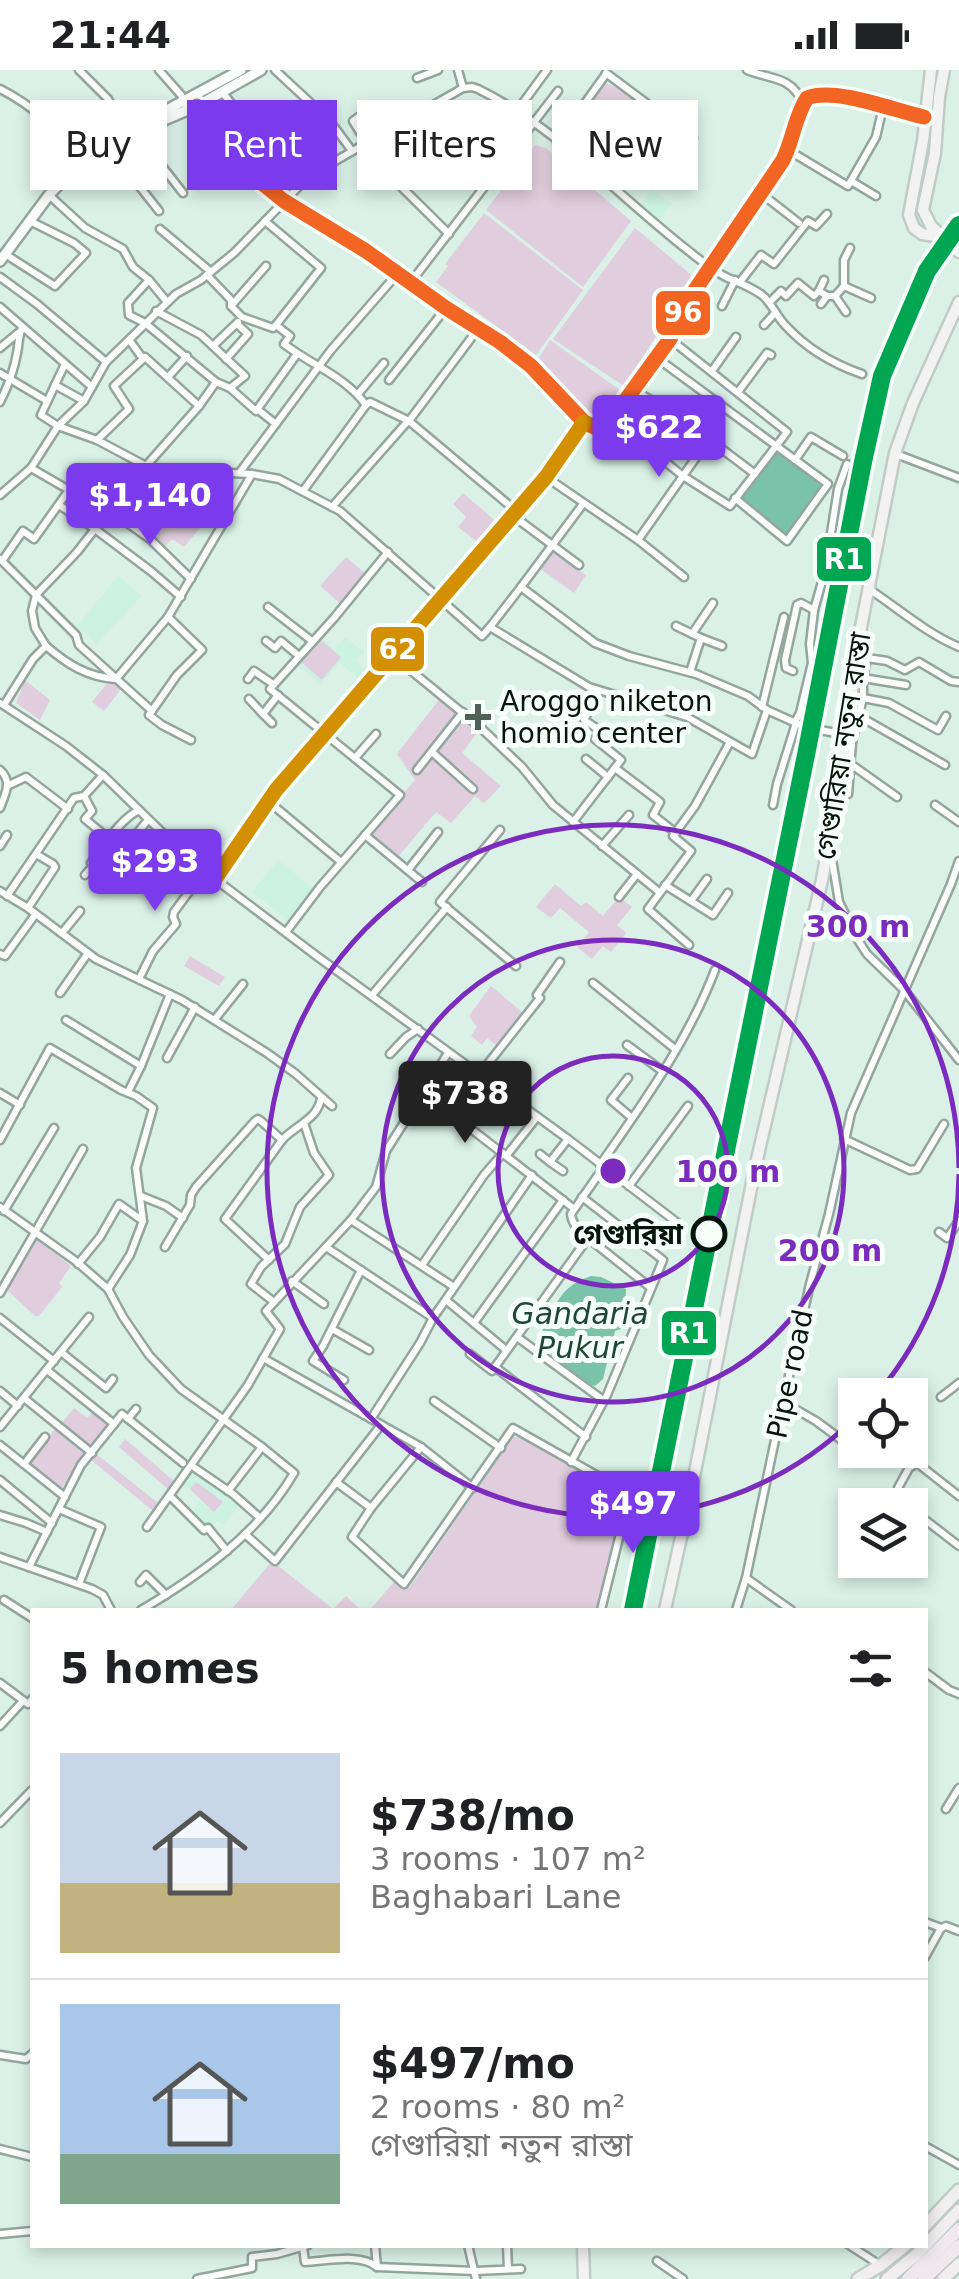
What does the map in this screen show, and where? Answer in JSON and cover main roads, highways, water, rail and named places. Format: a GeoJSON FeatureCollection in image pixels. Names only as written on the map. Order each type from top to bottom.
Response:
{"type":"FeatureCollection","features":[{"type":"Feature","properties":{"kind":"highway"},"geometry":{"type":"LineString","coordinates":[[928,2223],[959,2190]]}},
{"type":"Feature","properties":{"kind":"highway"},"geometry":{"type":"LineString","coordinates":[[928,2242],[959,2210]]}},
{"type":"Feature","properties":{"kind":"highway"},"geometry":{"type":"LineString","coordinates":[[908,2279],[959,2229]]}},
{"type":"Feature","properties":{"kind":"highway"},"geometry":{"type":"LineString","coordinates":[[924,2279],[959,2246]]}},
{"type":"Feature","properties":{"kind":"highway"},"geometry":{"type":"LineString","coordinates":[[858,2279],[902,2248]]}},
{"type":"Feature","properties":{"kind":"highway"},"geometry":{"type":"LineString","coordinates":[[887,2279],[923,2248]]}},
{"type":"Feature","properties":{"kind":"highway"},"geometry":{"type":"LineString","coordinates":[[943,2279],[959,2264]]}},
{"type":"Feature","properties":{"kind":"main road"},"geometry":{"type":"LineString","coordinates":[[198,100],[241,70]]}},
{"type":"Feature","properties":{"kind":"main road"},"geometry":{"type":"LineString","coordinates":[[203,100],[260,70]]}},
{"type":"Feature","properties":{"kind":"main road"},"geometry":{"type":"LineString","coordinates":[[931,70],[935,153],[923,210],[927,221],[959,252]]}},
{"type":"Feature","properties":{"kind":"main road"},"geometry":{"type":"LineString","coordinates":[[943,238],[922,234],[914,228],[909,211],[924,118],[934,86],[944,70]]}},
{"type":"Feature","properties":{"kind":"main road"},"geometry":{"type":"LineString","coordinates":[[2,258],[49,194],[85,161],[187,107]]}},
{"type":"Feature","properties":{"kind":"main road","name":"গেণ্ডারিয়া নতুন রাস্তা"},"geometry":{"type":"LineString","coordinates":[[665,1608],[755,1168],[830,836],[895,453],[959,302]]}},
{"type":"Feature","properties":{"kind":"main road"},"geometry":{"type":"LineString","coordinates":[[583,2248],[584,2279]]}},
{"type":"Feature","properties":{"kind":"water"},"geometry":{"type":"Polygon","coordinates":[[[772,454],[783,454],[825,485],[786,537],[738,498],[772,454]]]}},
{"type":"Feature","properties":{"kind":"water","name":"Gandaria Pukur"},"geometry":{"type":"Polygon","coordinates":[[[591,1276],[626,1289],[624,1325],[615,1331],[603,1379],[595,1386],[571,1372],[536,1341],[562,1294],[591,1276]]]}},
{"type":"Feature","properties":{"kind":"place","name":"Aroggo niketon homio center"},"geometry":{"type":"Point","coordinates":[478,717]}},
{"type":"Feature","properties":{"kind":"place","name":"গেণ্ডারিয়া"},"geometry":{"type":"Point","coordinates":[709,1234]}}]}
